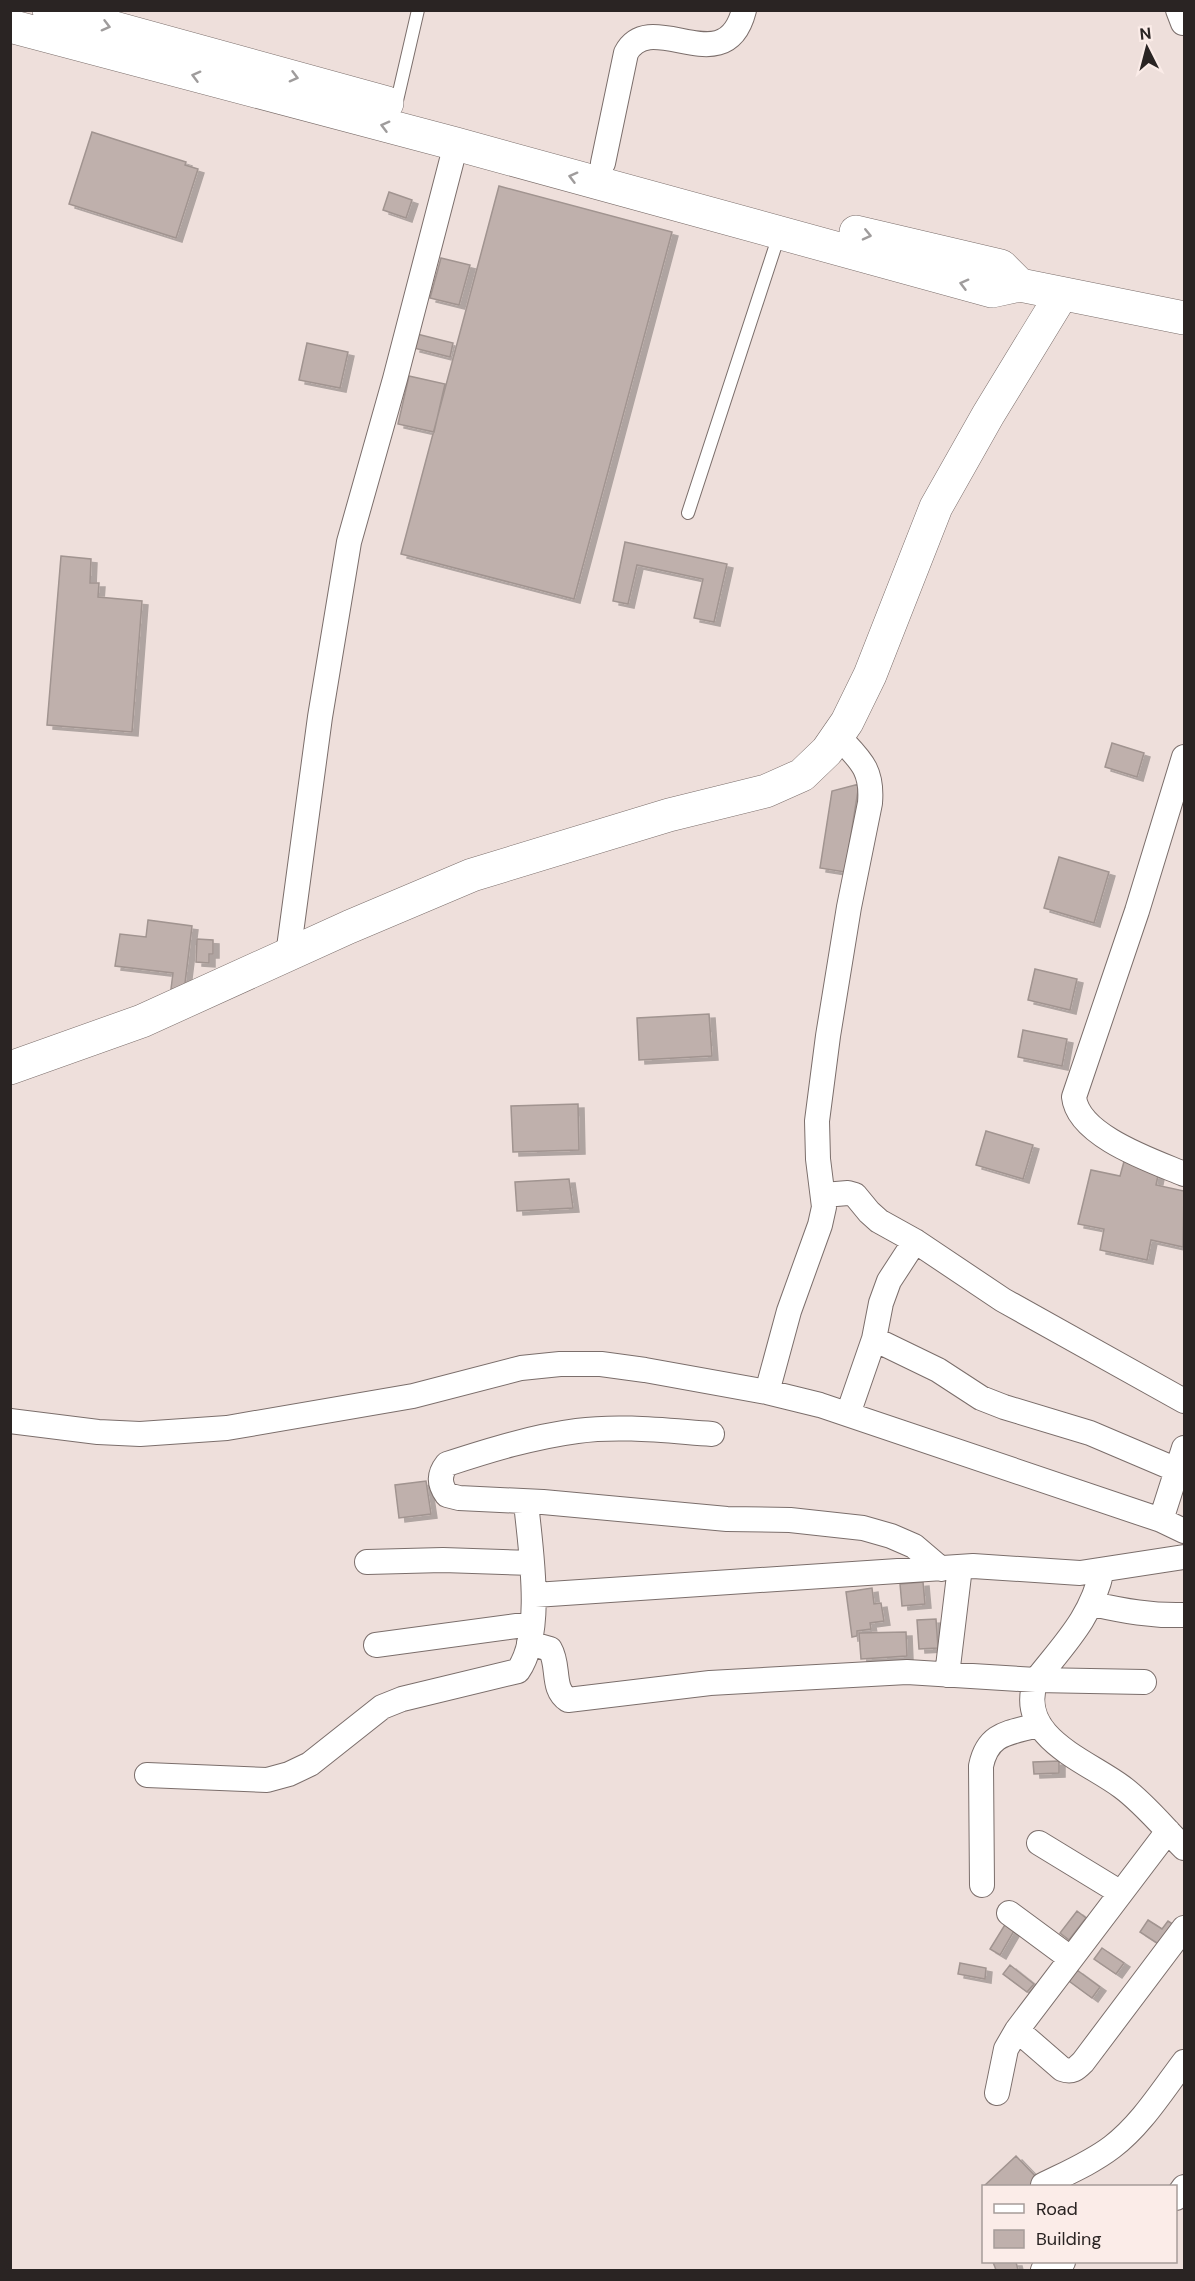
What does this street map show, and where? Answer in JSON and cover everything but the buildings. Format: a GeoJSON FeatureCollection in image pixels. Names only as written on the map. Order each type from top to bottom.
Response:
{"type":"FeatureCollection","features":[{"type":"Feature","properties":{"kind":"main road"},"geometry":{"type":"LineString","coordinates":[[49,10],[810,222],[1000,266],[1020,285]]}},
{"type":"Feature","properties":{"kind":"main road"},"geometry":{"type":"LineString","coordinates":[[10,26],[456,144],[992,291],[1020,285],[1169,314]]}},
{"type":"Feature","properties":{"kind":"main road"},"geometry":{"type":"LineString","coordinates":[[10,1068],[142,1021],[472,875],[669,816],[766,791],[802,774],[827,751],[847,722],[870,675],[936,507],[988,415],[1062,294]]}},
{"type":"Feature","properties":{"kind":"street"},"geometry":{"type":"LineString","coordinates":[[603,163],[626,53],[630,45],[639,38],[652,36],[705,46],[718,43],[728,38],[740,23],[744,10]]}},
{"type":"Feature","properties":{"kind":"street"},"geometry":{"type":"LineString","coordinates":[[288,955],[320,717],[349,542],[398,368],[456,144]]}},
{"type":"Feature","properties":{"kind":"street"},"geometry":{"type":"LineString","coordinates":[[836,1194],[818,1159],[817,1121],[828,1036],[872,785],[863,765],[837,735]]}},
{"type":"Feature","properties":{"kind":"street"},"geometry":{"type":"LineString","coordinates":[[1185,757],[1137,911],[1074,1097],[1075,1108],[1085,1121],[1112,1140],[1128,1150],[1185,1174]]}},
{"type":"Feature","properties":{"kind":"street"},"geometry":{"type":"LineString","coordinates":[[836,1194],[859,1199],[879,1221],[915,1241],[1003,1300],[1185,1401]]}},
{"type":"Feature","properties":{"kind":"street"},"geometry":{"type":"LineString","coordinates":[[767,1392],[789,1311],[820,1225],[836,1194]]}},
{"type":"Feature","properties":{"kind":"street"},"geometry":{"type":"LineString","coordinates":[[848,1414],[874,1339],[881,1303],[889,1281],[915,1241]]}},
{"type":"Feature","properties":{"kind":"street"},"geometry":{"type":"LineString","coordinates":[[874,1339],[938,1370],[981,1398],[1004,1407],[1181,1459],[1161,1520]]}},
{"type":"Feature","properties":{"kind":"street"},"geometry":{"type":"LineString","coordinates":[[10,1422],[98,1432],[141,1434],[227,1428],[413,1396],[521,1368],[560,1364],[601,1364],[767,1392],[848,1414],[1185,1530]]}},
{"type":"Feature","properties":{"kind":"street"},"geometry":{"type":"LineString","coordinates":[[712,1434],[645,1429],[579,1430],[518,1441],[447,1464],[441,1471],[440,1482],[447,1495],[459,1498],[727,1519],[801,1521],[863,1528],[914,1546],[950,1568]]}},
{"type":"Feature","properties":{"kind":"street"},"geometry":{"type":"LineString","coordinates":[[147,1775],[267,1780],[289,1774],[310,1764],[382,1707],[402,1699],[518,1671],[525,1660],[535,1595],[526,1502]]}},
{"type":"Feature","properties":{"kind":"street"},"geometry":{"type":"LineString","coordinates":[[535,1595],[950,1568],[1080,1573],[1185,1557]]}},
{"type":"Feature","properties":{"kind":"street"},"geometry":{"type":"LineString","coordinates":[[367,1562],[443,1560],[531,1563]]}},
{"type":"Feature","properties":{"kind":"street"},"geometry":{"type":"LineString","coordinates":[[947,1675],[950,1568]]}},
{"type":"Feature","properties":{"kind":"street"},"geometry":{"type":"LineString","coordinates":[[998,2093],[1006,2049],[1017,2030],[1120,1893],[1176,1840],[1123,1788],[1049,1738],[1038,1725],[1032,1704],[1036,1680],[1093,1604],[1102,1570]]}},
{"type":"Feature","properties":{"kind":"street"},"geometry":{"type":"LineString","coordinates":[[1093,1604],[1131,1613],[1161,1616],[1185,1615]]}},
{"type":"Feature","properties":{"kind":"street"},"geometry":{"type":"LineString","coordinates":[[376,1645],[530,1633],[550,1649],[554,1656],[558,1688],[561,1695],[568,1700],[710,1683],[907,1672],[1036,1680],[1144,1682]]}},
{"type":"Feature","properties":{"kind":"street"},"geometry":{"type":"LineString","coordinates":[[982,1884],[981,1766],[984,1752],[997,1737],[1038,1725]]}},
{"type":"Feature","properties":{"kind":"street"},"geometry":{"type":"LineString","coordinates":[[1039,1843],[1120,1893]]}},
{"type":"Feature","properties":{"kind":"street"},"geometry":{"type":"LineString","coordinates":[[1010,1913],[1070,1958]]}},
{"type":"Feature","properties":{"kind":"street"},"geometry":{"type":"LineString","coordinates":[[1017,2030],[1062,2069],[1075,2070],[1185,1929]]}},
{"type":"Feature","properties":{"kind":"street"},"geometry":{"type":"LineString","coordinates":[[1043,2185],[1094,2160],[1114,2146],[1137,2124],[1185,2062]]}},
{"type":"Feature","properties":{"kind":"street"},"geometry":{"type":"LineString","coordinates":[[1043,2271],[1061,2263]]}},
{"type":"Feature","properties":{"kind":"lane"},"geometry":{"type":"LineString","coordinates":[[396,105],[418,10]]}},
{"type":"Feature","properties":{"kind":"lane"},"geometry":{"type":"LineString","coordinates":[[688,513],[780,234]]}}]}
